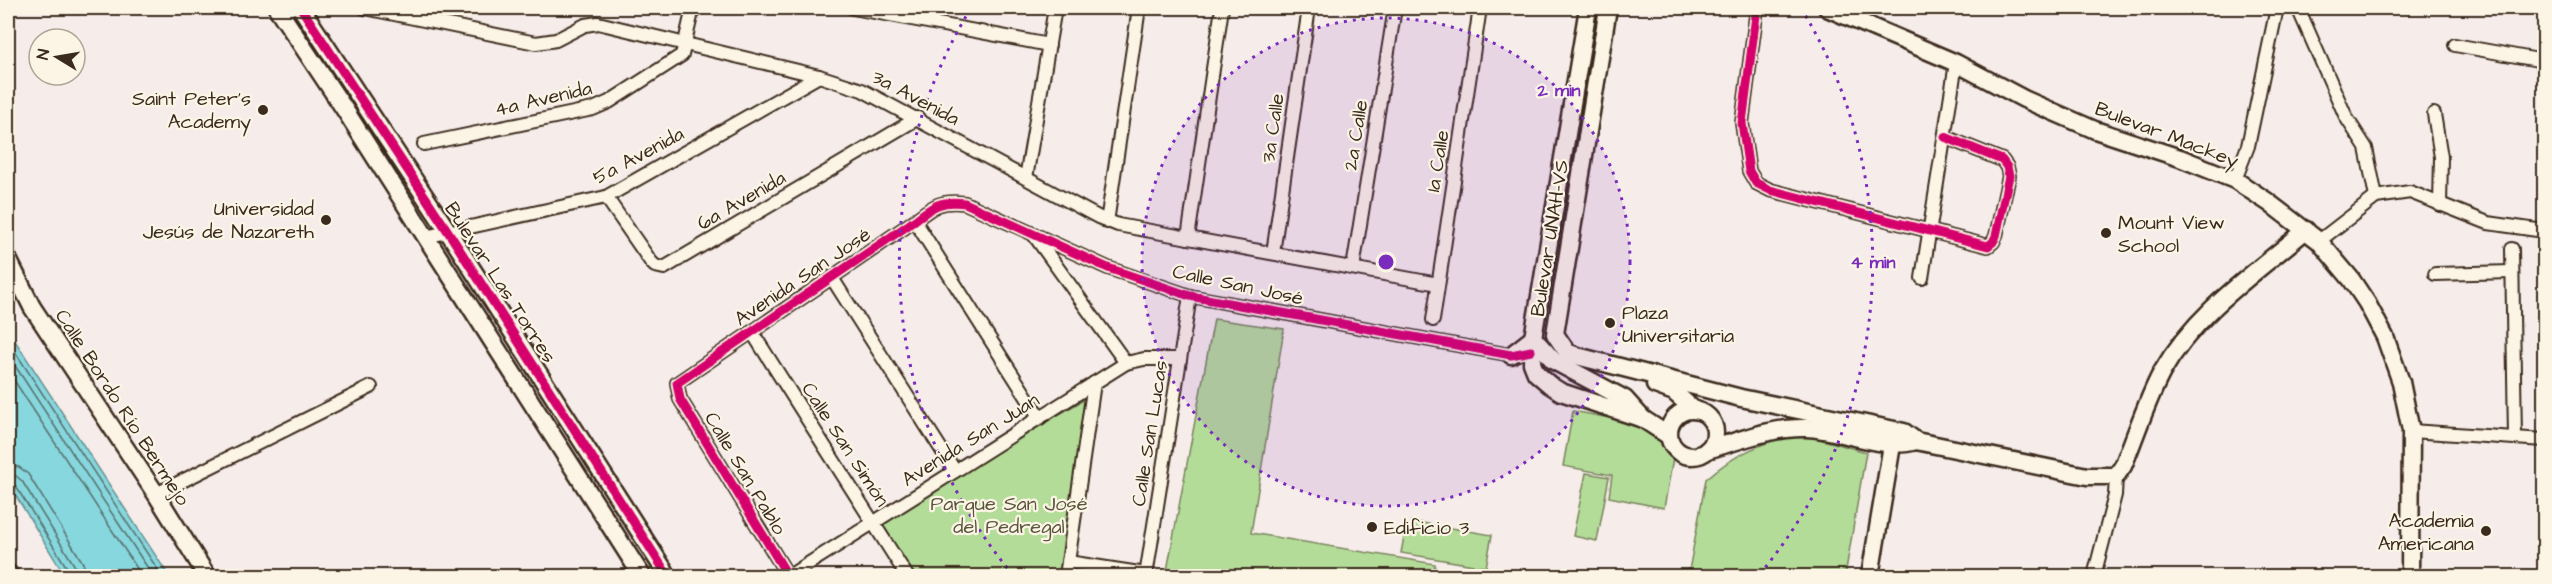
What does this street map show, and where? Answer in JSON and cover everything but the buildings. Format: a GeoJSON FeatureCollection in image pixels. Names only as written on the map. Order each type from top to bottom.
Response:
{"type":"FeatureCollection","features":[{"type":"Feature","properties":{"kind":"main road","name":"Bulevar Las Torres"},"geometry":{"type":"LineString","coordinates":[[282,8],[425,237],[642,576]]}},
{"type":"Feature","properties":{"kind":"main road","name":"Bulevar Las Torres"},"geometry":{"type":"LineString","coordinates":[[301,8],[449,233],[668,576]]}},
{"type":"Feature","properties":{"kind":"main road","name":"Bulevar UNAH-VS"},"geometry":{"type":"LineString","coordinates":[[1588,8],[1532,345],[1554,361],[1625,399],[1643,419],[1670,436]]}},
{"type":"Feature","properties":{"kind":"main road","name":"Bulevar UNAH-VS"},"geometry":{"type":"LineString","coordinates":[[1608,8],[1555,334],[1567,352],[1901,438]]}},
{"type":"Feature","properties":{"kind":"main road","name":"Bulevar Mackey"},"geometry":{"type":"LineString","coordinates":[[1827,8],[1956,63],[2024,99],[2095,130],[2180,158],[2235,180],[2312,236],[2351,279],[2380,326],[2401,382],[2411,431],[2410,576]]}},
{"type":"Feature","properties":{"kind":"main road"},"geometry":{"type":"LineString","coordinates":[[1741,398],[1720,403],[1699,412],[1682,412],[1674,420],[1670,436],[1674,447],[1682,453],[1696,456],[1707,450],[1785,428],[1809,428],[1901,438],[2087,476],[2116,476],[2123,466],[2153,390],[2176,350],[2212,308],[2312,236]]}},
{"type":"Feature","properties":{"kind":"main road","name":"Calle Bordo Río Bermejo"},"geometry":{"type":"LineString","coordinates":[[8,259],[32,307],[156,494],[207,576]]}},
{"type":"Feature","properties":{"kind":"main road"},"geometry":{"type":"LineString","coordinates":[[1511,355],[1532,345],[1536,373],[1550,386],[1561,392],[1643,419]]}},
{"type":"Feature","properties":{"kind":"main road"},"geometry":{"type":"LineString","coordinates":[[1636,370],[1645,381],[1674,392],[1713,423],[1715,435],[1707,450]]}},
{"type":"Feature","properties":{"kind":"main road"},"geometry":{"type":"LineString","coordinates":[[1870,576],[1901,438]]}},
{"type":"Feature","properties":{"kind":"main road"},"geometry":{"type":"LineString","coordinates":[[1881,576],[1901,438]]}},
{"type":"Feature","properties":{"kind":"street","name":"3a Avenida"},"geometry":{"type":"LineString","coordinates":[[365,8],[536,43],[555,40],[585,25],[598,23],[819,76],[862,90],[918,118],[1107,222],[1438,284]]}},
{"type":"Feature","properties":{"kind":"street"},"geometry":{"type":"LineString","coordinates":[[686,44],[693,8]]}},
{"type":"Feature","properties":{"kind":"street"},"geometry":{"type":"LineString","coordinates":[[853,8],[1049,45]]}},
{"type":"Feature","properties":{"kind":"street"},"geometry":{"type":"LineString","coordinates":[[1026,178],[1055,8]]}},
{"type":"Feature","properties":{"kind":"street"},"geometry":{"type":"LineString","coordinates":[[1107,222],[1139,8]]}},
{"type":"Feature","properties":{"kind":"street"},"geometry":{"type":"LineString","coordinates":[[1188,238],[1222,8]]}},
{"type":"Feature","properties":{"kind":"street","name":"3a Calle"},"geometry":{"type":"LineString","coordinates":[[1274,253],[1309,8]]}},
{"type":"Feature","properties":{"kind":"street","name":"2a Calle"},"geometry":{"type":"LineString","coordinates":[[1353,268],[1395,8]]}},
{"type":"Feature","properties":{"kind":"street","name":"1a Calle"},"geometry":{"type":"LineString","coordinates":[[1431,328],[1480,8]]}},
{"type":"Feature","properties":{"kind":"street"},"geometry":{"type":"LineString","coordinates":[[1757,8],[1742,113],[1745,144],[1752,178],[1756,183],[1770,190],[1988,246],[1994,242],[2009,176],[2007,167],[2002,160],[1945,138]]}},
{"type":"Feature","properties":{"kind":"street"},"geometry":{"type":"LineString","coordinates":[[2235,180],[2248,146],[2277,8]]}},
{"type":"Feature","properties":{"kind":"street"},"geometry":{"type":"LineString","coordinates":[[2298,8],[2311,42],[2346,117],[2366,148],[2376,197]]}},
{"type":"Feature","properties":{"kind":"street","name":"4a Avenida"},"geometry":{"type":"LineString","coordinates":[[424,144],[593,109],[677,60],[682,55],[686,44]]}},
{"type":"Feature","properties":{"kind":"street"},"geometry":{"type":"LineString","coordinates":[[2455,45],[2544,61]]}},
{"type":"Feature","properties":{"kind":"street"},"geometry":{"type":"LineString","coordinates":[[1922,278],[1956,63]]}},
{"type":"Feature","properties":{"kind":"street","name":"5a Avenida"},"geometry":{"type":"LineString","coordinates":[[425,237],[606,197],[819,76]]}},
{"type":"Feature","properties":{"kind":"street"},"geometry":{"type":"LineString","coordinates":[[2434,114],[2441,156],[2440,205]]}},
{"type":"Feature","properties":{"kind":"street","name":"6a Avenida"},"geometry":{"type":"LineString","coordinates":[[606,197],[651,262],[655,266],[664,268],[918,118]]}},
{"type":"Feature","properties":{"kind":"street"},"geometry":{"type":"LineString","coordinates":[[2312,236],[2376,197],[2410,192],[2488,223],[2544,231]]}},
{"type":"Feature","properties":{"kind":"street","name":"Avenida San José"},"geometry":{"type":"LineString","coordinates":[[677,387],[680,380],[915,221],[937,203],[950,201]]}},
{"type":"Feature","properties":{"kind":"street","name":"Calle San José"},"geometry":{"type":"LineString","coordinates":[[950,201],[973,207],[1108,268],[1190,296],[1431,328],[1511,355]]}},
{"type":"Feature","properties":{"kind":"street"},"geometry":{"type":"LineString","coordinates":[[915,221],[1040,418]]}},
{"type":"Feature","properties":{"kind":"street"},"geometry":{"type":"LineString","coordinates":[[1034,234],[1126,363]]}},
{"type":"Feature","properties":{"kind":"street"},"geometry":{"type":"LineString","coordinates":[[2512,249],[2515,438]]}},
{"type":"Feature","properties":{"kind":"street"},"geometry":{"type":"LineString","coordinates":[[2435,274],[2512,272]]}},
{"type":"Feature","properties":{"kind":"street"},"geometry":{"type":"LineString","coordinates":[[832,278],[955,471]]}},
{"type":"Feature","properties":{"kind":"street","name":"Calle San Lucas"},"geometry":{"type":"LineString","coordinates":[[1146,575],[1190,296]]}},
{"type":"Feature","properties":{"kind":"street","name":"Calle San Simón"},"geometry":{"type":"LineString","coordinates":[[752,332],[908,576]]}},
{"type":"Feature","properties":{"kind":"street","name":"Avenida San Juan"},"geometry":{"type":"LineString","coordinates":[[789,576],[1126,363],[1144,359],[1180,359]]}},
{"type":"Feature","properties":{"kind":"street"},"geometry":{"type":"LineString","coordinates":[[1066,576],[1094,383]]}},
{"type":"Feature","properties":{"kind":"street"},"geometry":{"type":"LineString","coordinates":[[156,494],[371,387]]}},
{"type":"Feature","properties":{"kind":"street","name":"Calle San Pablo"},"geometry":{"type":"LineString","coordinates":[[677,387],[680,399],[789,576]]}},
{"type":"Feature","properties":{"kind":"street"},"geometry":{"type":"LineString","coordinates":[[2411,431],[2543,439]]}},
{"type":"Feature","properties":{"kind":"street"},"geometry":{"type":"LineString","coordinates":[[2094,576],[2115,495],[2116,476]]}},
{"type":"Feature","properties":{"kind":"street"},"geometry":{"type":"LineString","coordinates":[[1068,562],[1146,575]]}},
{"type":"Feature","properties":{"kind":"green space"},"geometry":{"type":"Polygon","coordinates":[[[1214,319],[1284,329],[1251,533],[1435,564],[1433,576],[1166,576],[1214,319]]]}},
{"type":"Feature","properties":{"kind":"green space","name":"Parque San José del Pedregal"},"geometry":{"type":"Polygon","coordinates":[[[1092,395],[1061,576],[909,576],[874,523],[1092,395]]]}},
{"type":"Feature","properties":{"kind":"green space"},"geometry":{"type":"Polygon","coordinates":[[[1573,411],[1678,431],[1664,508],[1609,497],[1612,475],[1563,466],[1573,411]]]}},
{"type":"Feature","properties":{"kind":"green space"},"geometry":{"type":"Polygon","coordinates":[[[1798,433],[1866,452],[1845,576],[1688,576],[1706,479],[1749,450],[1798,433]]]}},
{"type":"Feature","properties":{"kind":"green space"},"geometry":{"type":"Polygon","coordinates":[[[1586,473],[1609,477],[1597,541],[1573,536],[1586,473]]]}},
{"type":"Feature","properties":{"kind":"green space"},"geometry":{"type":"Polygon","coordinates":[[[1411,521],[1492,535],[1486,567],[1476,566],[1503,576],[1472,576],[1473,565],[1401,553],[1406,526],[1410,526],[1411,521]]]}},
{"type":"Feature","properties":{"kind":"water"},"geometry":{"type":"Polygon","coordinates":[[[8,330],[169,576],[65,576],[8,483],[8,330]]]}},
{"type":"Feature","properties":{"kind":"cycle path"},"geometry":{"type":"LineString","coordinates":[[301,8],[449,233],[668,576]]}},
{"type":"Feature","properties":{"kind":"cycle path"},"geometry":{"type":"LineString","coordinates":[[1757,8],[1742,123],[1749,171],[1756,183],[1770,190],[1988,246],[1996,236],[2009,176],[2007,167],[2002,160],[1945,137]]}},
{"type":"Feature","properties":{"kind":"cycle path"},"geometry":{"type":"LineString","coordinates":[[788,576],[680,399],[677,383],[940,204],[965,203],[1108,268],[1190,296],[1511,355],[1531,351]]}},
{"type":"Feature","properties":{"kind":"place","name":"Saint Peter's Academy"},"geometry":{"type":"Point","coordinates":[263,110]}},
{"type":"Feature","properties":{"kind":"place","name":"Universidad Jesús de Nazareth"},"geometry":{"type":"Point","coordinates":[326,220]}},
{"type":"Feature","properties":{"kind":"place","name":"Mount View School"},"geometry":{"type":"Point","coordinates":[2106,233]}},
{"type":"Feature","properties":{"kind":"place","name":"Plaza Universitaria"},"geometry":{"type":"Point","coordinates":[1610,323]}},
{"type":"Feature","properties":{"kind":"place","name":"Edificio 3"},"geometry":{"type":"Point","coordinates":[1372,527]}},
{"type":"Feature","properties":{"kind":"place","name":"Academia Americana"},"geometry":{"type":"Point","coordinates":[2486,531]}}]}
